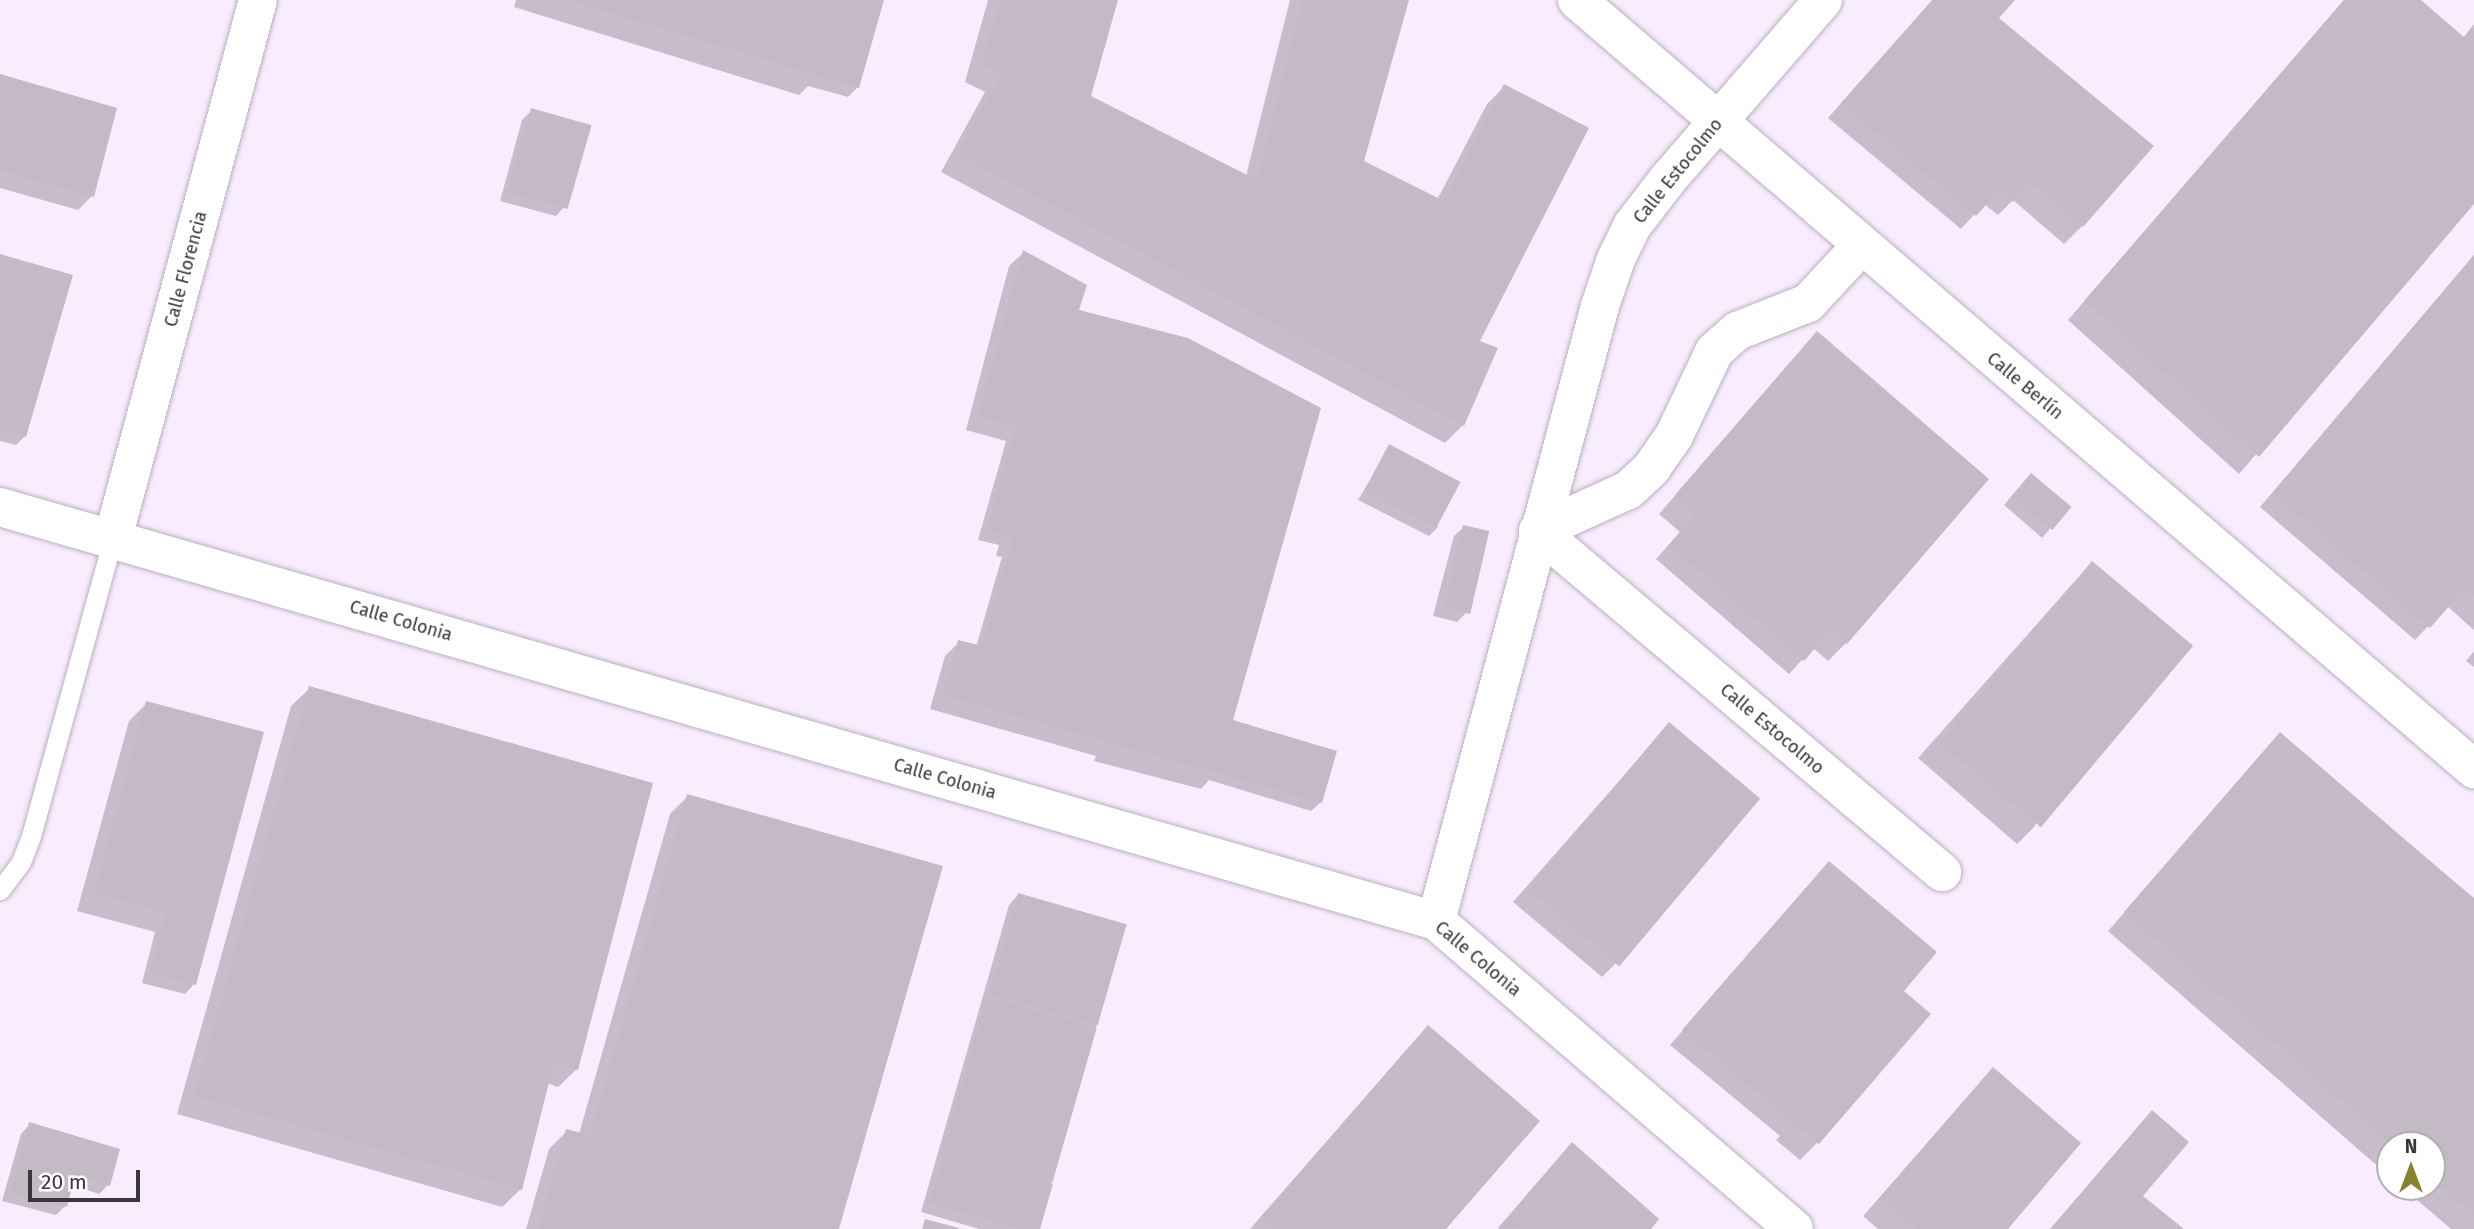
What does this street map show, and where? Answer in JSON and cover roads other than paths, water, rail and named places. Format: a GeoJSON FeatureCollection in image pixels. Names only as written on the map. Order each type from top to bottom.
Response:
{"type":"FeatureCollection","features":[{"type":"Feature","properties":{"kind":"street","name":"Calle Florencia"},"geometry":{"type":"LineString","coordinates":[[113,538],[258,0]]}},
{"type":"Feature","properties":{"kind":"street","name":"Calle Berlín"},"geometry":{"type":"LineString","coordinates":[[1577,0],[2474,769]]}},
{"type":"Feature","properties":{"kind":"street","name":"Calle Estocolmo"},"geometry":{"type":"LineString","coordinates":[[1436,921],[1538,531],[1616,259],[1632,226],[1823,0]]}},
{"type":"Feature","properties":{"kind":"street"},"geometry":{"type":"LineString","coordinates":[[1538,531],[1628,490],[1652,468],[1674,436],[1714,352],[1737,331],[1808,303],[1861,246]]}},
{"type":"Feature","properties":{"kind":"street","name":"Calle Colonia"},"geometry":{"type":"LineString","coordinates":[[0,507],[1436,921],[1794,1229]]}},
{"type":"Feature","properties":{"kind":"street","name":"Calle Estocolmo"},"geometry":{"type":"LineString","coordinates":[[1538,531],[1942,872]]}},
{"type":"Feature","properties":{"kind":"lane"},"geometry":{"type":"LineString","coordinates":[[0,890],[21,862],[31,836],[113,538]]}}]}
